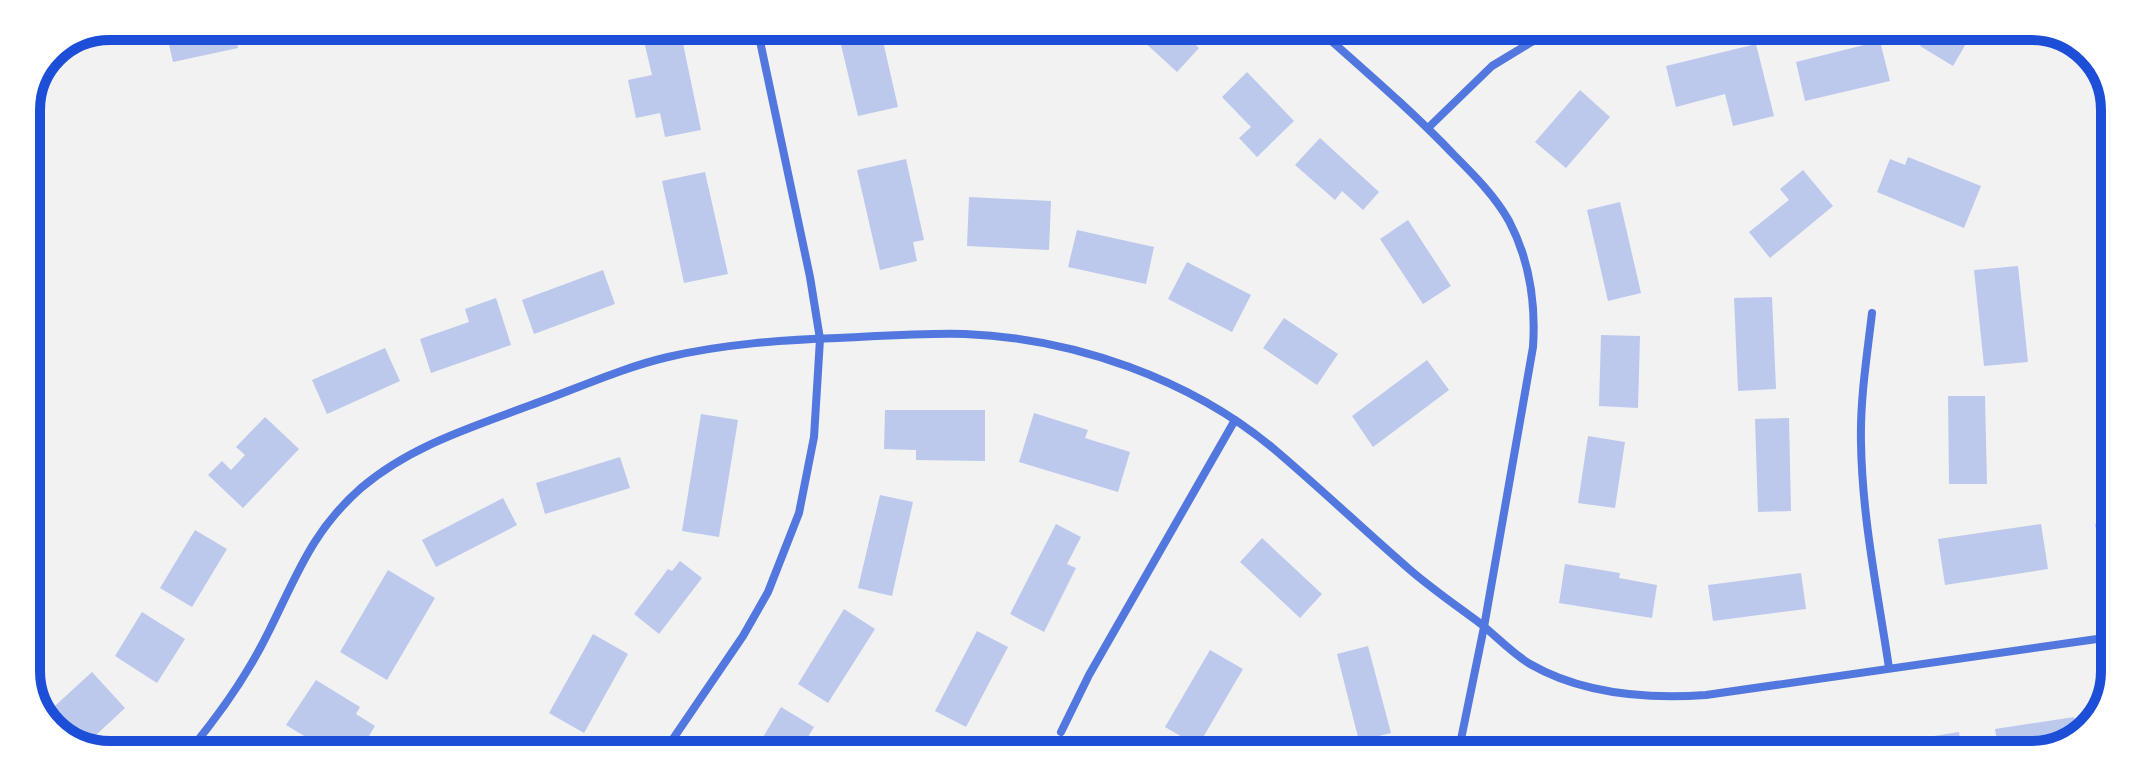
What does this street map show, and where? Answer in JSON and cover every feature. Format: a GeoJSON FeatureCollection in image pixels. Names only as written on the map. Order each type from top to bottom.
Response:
{"type":"FeatureCollection","features":[{"type":"Feature","properties":{"kind":"street"},"geometry":{"type":"LineString","coordinates":[[671,741],[743,636],[768,592],[799,513],[814,437],[820,339],[810,277],[760,40]]}},
{"type":"Feature","properties":{"kind":"street"},"geometry":{"type":"LineString","coordinates":[[1330,40],[1428,128],[1498,204],[1522,251],[1532,288],[1535,321],[1533,347],[1461,741]]}},
{"type":"Feature","properties":{"kind":"street"},"geometry":{"type":"LineString","coordinates":[[1428,128],[1492,66],[1535,40]]}},
{"type":"Feature","properties":{"kind":"street"},"geometry":{"type":"LineString","coordinates":[[1872,313],[1862,403],[1861,444],[1865,506],[1889,668]]}},
{"type":"Feature","properties":{"kind":"street"},"geometry":{"type":"LineString","coordinates":[[197,741],[231,697],[268,634],[298,567],[320,531],[361,488],[384,470],[452,435],[663,358],[724,346],[820,339],[956,334],[1028,341],[1082,353],[1143,373],[1235,420],[1271,447],[1413,573],[1529,664],[1581,683],[1641,695],[1706,695],[2101,638]]}},
{"type":"Feature","properties":{"kind":"street"},"geometry":{"type":"LineString","coordinates":[[1061,732],[1089,675],[1235,420]]}},
{"type":"Feature","properties":{"kind":"building"},"geometry":{"type":"Polygon","coordinates":[[[168,40],[237,40],[238,48],[173,62],[168,40]]]}},
{"type":"Feature","properties":{"kind":"building"},"geometry":{"type":"Polygon","coordinates":[[[644,40],[682,40],[701,130],[665,137],[660,113],[636,118],[628,80],[652,75],[644,40]]]}},
{"type":"Feature","properties":{"kind":"building"},"geometry":{"type":"Polygon","coordinates":[[[840,40],[883,40],[898,107],[858,116],[840,40]]]}},
{"type":"Feature","properties":{"kind":"building"},"geometry":{"type":"Polygon","coordinates":[[[1142,40],[1191,40],[1199,48],[1177,72],[1142,40]]]}},
{"type":"Feature","properties":{"kind":"building"},"geometry":{"type":"Polygon","coordinates":[[[1923,40],[1968,40],[1953,66],[1920,46],[1923,40]]]}},
{"type":"Feature","properties":{"kind":"building"},"geometry":{"type":"Polygon","coordinates":[[[1880,41],[1890,81],[1805,101],[1796,62],[1880,41]]]}},
{"type":"Feature","properties":{"kind":"building"},"geometry":{"type":"Polygon","coordinates":[[[1756,44],[1774,116],[1733,126],[1725,94],[1676,107],[1666,66],[1756,44]]]}},
{"type":"Feature","properties":{"kind":"building"},"geometry":{"type":"Polygon","coordinates":[[[1247,72],[1294,121],[1257,157],[1239,138],[1251,127],[1222,97],[1247,72]]]}},
{"type":"Feature","properties":{"kind":"building"},"geometry":{"type":"Polygon","coordinates":[[[1580,90],[1610,117],[1566,168],[1535,142],[1580,90]]]}},
{"type":"Feature","properties":{"kind":"building"},"geometry":{"type":"Polygon","coordinates":[[[1320,138],[1379,192],[1363,210],[1342,191],[1335,200],[1295,165],[1320,138]]]}},
{"type":"Feature","properties":{"kind":"building"},"geometry":{"type":"Polygon","coordinates":[[[1908,157],[1981,186],[1964,228],[1877,192],[1890,159],[1905,165],[1908,157]]]}},
{"type":"Feature","properties":{"kind":"building"},"geometry":{"type":"Polygon","coordinates":[[[906,159],[924,240],[913,242],[917,261],[880,270],[857,170],[906,159]]]}},
{"type":"Feature","properties":{"kind":"building"},"geometry":{"type":"Polygon","coordinates":[[[1803,170],[1833,206],[1770,258],[1749,232],[1789,200],[1780,189],[1803,170]]]}},
{"type":"Feature","properties":{"kind":"building"},"geometry":{"type":"Polygon","coordinates":[[[705,172],[728,274],[684,283],[662,181],[705,172]]]}},
{"type":"Feature","properties":{"kind":"building"},"geometry":{"type":"Polygon","coordinates":[[[969,197],[1051,201],[1049,250],[967,246],[969,197]]]}},
{"type":"Feature","properties":{"kind":"building"},"geometry":{"type":"Polygon","coordinates":[[[1620,202],[1641,293],[1608,301],[1587,210],[1620,202]]]}},
{"type":"Feature","properties":{"kind":"building"},"geometry":{"type":"Polygon","coordinates":[[[1408,220],[1451,286],[1423,304],[1380,239],[1408,220]]]}},
{"type":"Feature","properties":{"kind":"building"},"geometry":{"type":"Polygon","coordinates":[[[1077,230],[1154,247],[1146,284],[1068,267],[1077,230]]]}},
{"type":"Feature","properties":{"kind":"building"},"geometry":{"type":"Polygon","coordinates":[[[1187,262],[1251,295],[1232,332],[1168,299],[1187,262]]]}},
{"type":"Feature","properties":{"kind":"building"},"geometry":{"type":"Polygon","coordinates":[[[2018,266],[2028,362],[1984,366],[1974,270],[2018,266]]]}},
{"type":"Feature","properties":{"kind":"building"},"geometry":{"type":"Polygon","coordinates":[[[603,270],[615,304],[534,334],[522,300],[603,270]]]}},
{"type":"Feature","properties":{"kind":"building"},"geometry":{"type":"Polygon","coordinates":[[[1772,297],[1776,389],[1738,391],[1734,298],[1772,297]]]}},
{"type":"Feature","properties":{"kind":"building"},"geometry":{"type":"Polygon","coordinates":[[[496,298],[511,345],[431,373],[420,339],[469,322],[465,309],[496,298]]]}},
{"type":"Feature","properties":{"kind":"building"},"geometry":{"type":"Polygon","coordinates":[[[1284,318],[1338,354],[1317,385],[1263,348],[1284,318]]]}},
{"type":"Feature","properties":{"kind":"building"},"geometry":{"type":"Polygon","coordinates":[[[1601,335],[1640,336],[1638,408],[1599,406],[1601,335]]]}},
{"type":"Feature","properties":{"kind":"building"},"geometry":{"type":"Polygon","coordinates":[[[385,348],[400,381],[327,414],[312,380],[385,348]]]}},
{"type":"Feature","properties":{"kind":"building"},"geometry":{"type":"Polygon","coordinates":[[[1427,360],[1449,390],[1373,447],[1352,416],[1427,360]]]}},
{"type":"Feature","properties":{"kind":"building"},"geometry":{"type":"Polygon","coordinates":[[[1948,396],[1985,396],[1987,484],[1949,484],[1948,396]]]}},
{"type":"Feature","properties":{"kind":"building"},"geometry":{"type":"Polygon","coordinates":[[[885,410],[985,410],[985,461],[916,460],[916,450],[884,449],[885,410]]]}},
{"type":"Feature","properties":{"kind":"building"},"geometry":{"type":"Polygon","coordinates":[[[1034,413],[1088,430],[1085,438],[1130,452],[1118,492],[1019,462],[1034,413]]]}},
{"type":"Feature","properties":{"kind":"building"},"geometry":{"type":"Polygon","coordinates":[[[701,414],[738,420],[719,537],[682,531],[701,414]]]}},
{"type":"Feature","properties":{"kind":"building"},"geometry":{"type":"Polygon","coordinates":[[[265,417],[299,449],[243,508],[208,475],[222,461],[231,470],[245,455],[236,447],[265,417]]]}},
{"type":"Feature","properties":{"kind":"building"},"geometry":{"type":"Polygon","coordinates":[[[1789,418],[1791,511],[1758,512],[1755,419],[1789,418]]]}},
{"type":"Feature","properties":{"kind":"building"},"geometry":{"type":"Polygon","coordinates":[[[1588,436],[1625,442],[1615,508],[1578,503],[1588,436]]]}},
{"type":"Feature","properties":{"kind":"building"},"geometry":{"type":"Polygon","coordinates":[[[620,457],[630,488],[545,514],[536,483],[620,457]]]}},
{"type":"Feature","properties":{"kind":"building"},"geometry":{"type":"Polygon","coordinates":[[[880,495],[913,502],[892,596],[858,588],[880,495]]]}},
{"type":"Feature","properties":{"kind":"building"},"geometry":{"type":"Polygon","coordinates":[[[503,498],[517,525],[436,567],[422,540],[503,498]]]}},
{"type":"Feature","properties":{"kind":"building"},"geometry":{"type":"Polygon","coordinates":[[[2101,523],[2101,559],[2095,524],[2101,523]]]}},
{"type":"Feature","properties":{"kind":"building"},"geometry":{"type":"Polygon","coordinates":[[[1056,524],[1081,537],[1067,564],[1076,568],[1044,632],[1010,614],[1056,524]]]}},
{"type":"Feature","properties":{"kind":"building"},"geometry":{"type":"Polygon","coordinates":[[[2041,524],[2048,569],[1945,585],[1938,539],[2041,524]]]}},
{"type":"Feature","properties":{"kind":"building"},"geometry":{"type":"Polygon","coordinates":[[[195,530],[227,549],[192,607],[160,588],[195,530]]]}},
{"type":"Feature","properties":{"kind":"building"},"geometry":{"type":"Polygon","coordinates":[[[1262,538],[1322,594],[1300,618],[1240,562],[1262,538]]]}},
{"type":"Feature","properties":{"kind":"building"},"geometry":{"type":"Polygon","coordinates":[[[680,561],[702,578],[659,634],[634,614],[668,569],[672,571],[680,561]]]}},
{"type":"Feature","properties":{"kind":"building"},"geometry":{"type":"Polygon","coordinates":[[[1565,564],[1620,573],[1619,578],[1657,585],[1652,618],[1559,603],[1565,564]]]}},
{"type":"Feature","properties":{"kind":"building"},"geometry":{"type":"Polygon","coordinates":[[[388,570],[435,598],[387,680],[340,652],[388,570]]]}},
{"type":"Feature","properties":{"kind":"building"},"geometry":{"type":"Polygon","coordinates":[[[1801,573],[1806,609],[1713,621],[1708,585],[1801,573]]]}},
{"type":"Feature","properties":{"kind":"building"},"geometry":{"type":"Polygon","coordinates":[[[844,609],[875,629],[828,703],[798,684],[844,609]]]}},
{"type":"Feature","properties":{"kind":"building"},"geometry":{"type":"Polygon","coordinates":[[[142,612],[185,639],[157,683],[115,656],[142,612]]]}},
{"type":"Feature","properties":{"kind":"building"},"geometry":{"type":"Polygon","coordinates":[[[977,631],[1008,647],[966,727],[935,711],[977,631]]]}},
{"type":"Feature","properties":{"kind":"building"},"geometry":{"type":"Polygon","coordinates":[[[593,634],[628,654],[584,733],[549,713],[593,634]]]}},
{"type":"Feature","properties":{"kind":"building"},"geometry":{"type":"Polygon","coordinates":[[[1368,646],[1391,733],[1359,741],[1337,654],[1368,646]]]}},
{"type":"Feature","properties":{"kind":"building"},"geometry":{"type":"Polygon","coordinates":[[[1210,650],[1243,669],[1201,741],[1189,741],[1165,727],[1210,650]]]}},
{"type":"Feature","properties":{"kind":"building"},"geometry":{"type":"Polygon","coordinates":[[[92,672],[125,708],[92,739],[71,729],[51,709],[92,672]]]}},
{"type":"Feature","properties":{"kind":"building"},"geometry":{"type":"Polygon","coordinates":[[[316,680],[360,707],[356,714],[375,726],[366,741],[312,741],[286,725],[316,680]]]}},
{"type":"Feature","properties":{"kind":"building"},"geometry":{"type":"Polygon","coordinates":[[[781,707],[814,727],[806,741],[761,741],[781,707]]]}},
{"type":"Feature","properties":{"kind":"building"},"geometry":{"type":"Polygon","coordinates":[[[2074,717],[2075,724],[2053,737],[2031,741],[1997,741],[1995,729],[2074,717]]]}},
{"type":"Feature","properties":{"kind":"building"},"geometry":{"type":"Polygon","coordinates":[[[1959,732],[1960,741],[1902,741],[1959,732]]]}}]}
